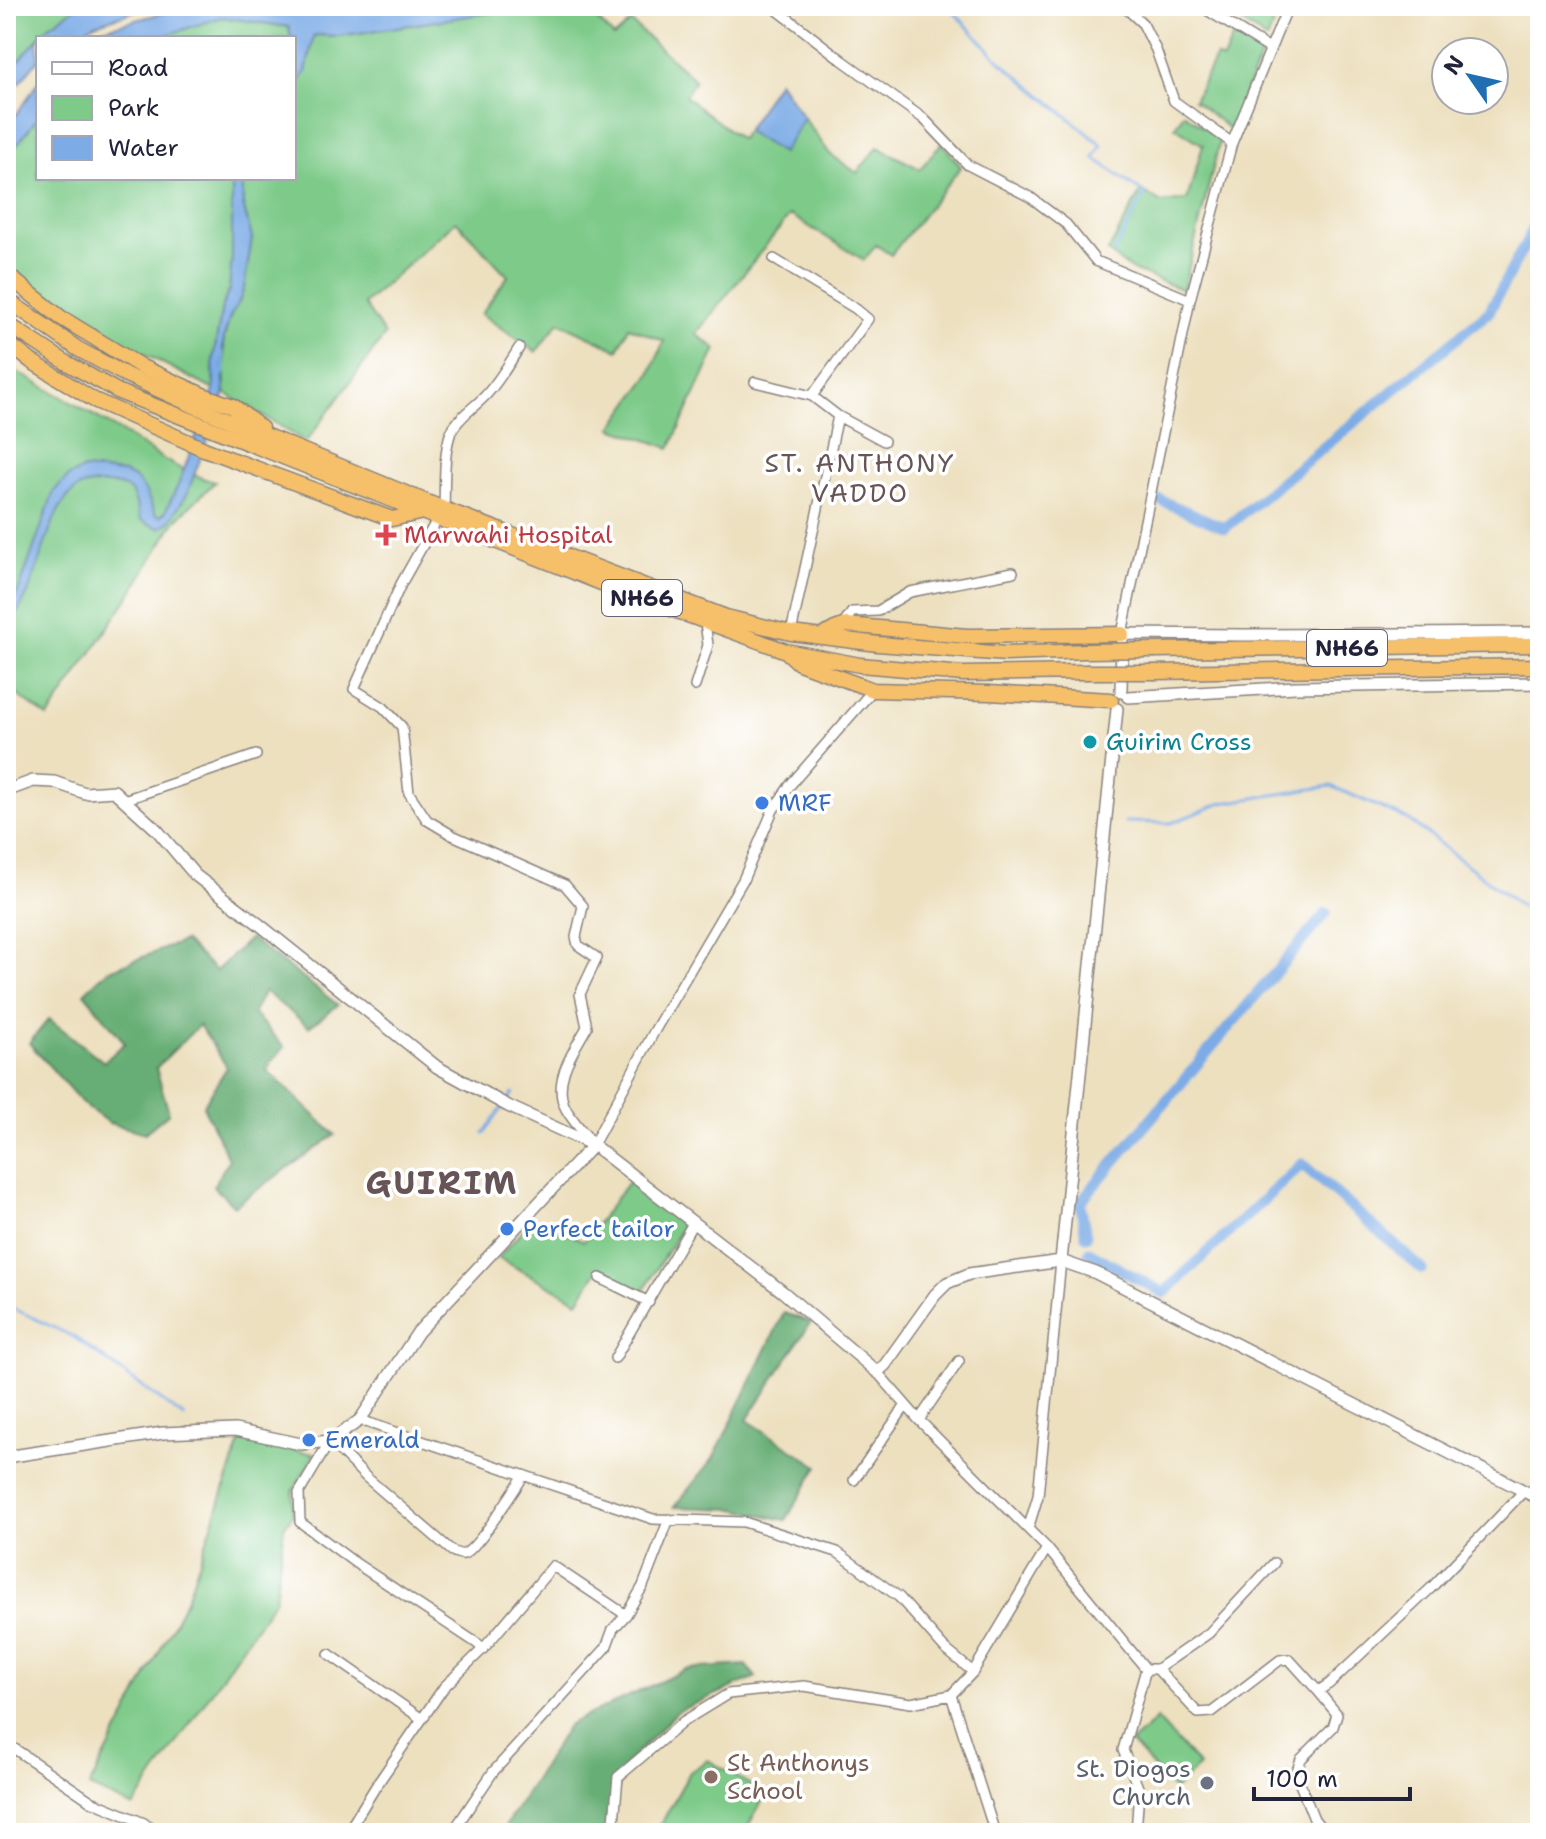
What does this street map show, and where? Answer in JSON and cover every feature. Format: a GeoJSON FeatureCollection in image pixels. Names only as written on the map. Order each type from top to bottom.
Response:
{"type":"FeatureCollection","features":[{"type":"Feature","properties":{"kind":"highway"},"geometry":{"type":"LineString","coordinates":[[6,274],[60,317],[142,367],[233,406],[279,442]]}},
{"type":"Feature","properties":{"kind":"highway","name":"NH66"},"geometry":{"type":"LineString","coordinates":[[6,299],[78,349],[126,375],[619,590],[786,651],[860,665],[963,674],[1540,666]]}},
{"type":"Feature","properties":{"kind":"highway","name":"NH66"},"geometry":{"type":"LineString","coordinates":[[6,323],[119,392],[423,512],[441,513],[726,617],[791,633],[878,644],[1006,654],[1540,645]]}},
{"type":"Feature","properties":{"kind":"highway"},"geometry":{"type":"LineString","coordinates":[[6,342],[94,400],[204,449],[392,519],[423,512]]}},
{"type":"Feature","properties":{"kind":"highway"},"geometry":{"type":"LineString","coordinates":[[821,637],[843,625],[967,636],[1122,634]]}},
{"type":"Feature","properties":{"kind":"highway"},"geometry":{"type":"LineString","coordinates":[[786,651],[799,663],[873,690],[1119,699]]}},
{"type":"Feature","properties":{"kind":"street"},"geometry":{"type":"LineString","coordinates":[[772,6],[924,119],[968,165],[1030,197],[1066,224],[1096,261],[1190,300]]}},
{"type":"Feature","properties":{"kind":"street"},"geometry":{"type":"LineString","coordinates":[[1128,6],[1127,9],[1143,24],[1156,50],[1174,101],[1232,143]]}},
{"type":"Feature","properties":{"kind":"street"},"geometry":{"type":"LineString","coordinates":[[1200,6],[1270,49]]}},
{"type":"Feature","properties":{"kind":"street"},"geometry":{"type":"LineString","coordinates":[[1028,1529],[1038,1496],[1119,699],[1122,634],[1190,300],[1232,143],[1288,6]]}},
{"type":"Feature","properties":{"kind":"street"},"geometry":{"type":"LineString","coordinates":[[774,259],[868,319],[812,396]]}},
{"type":"Feature","properties":{"kind":"street"},"geometry":{"type":"LineString","coordinates":[[519,348],[486,396],[452,431],[441,513],[401,584],[354,689],[383,707],[402,727],[409,793],[427,820],[452,835],[565,885],[583,906],[576,937],[578,945],[597,958],[580,994],[587,1027],[570,1056],[560,1084],[565,1108],[593,1145]]}},
{"type":"Feature","properties":{"kind":"street"},"geometry":{"type":"LineString","coordinates":[[755,382],[812,396],[838,416],[884,441]]}},
{"type":"Feature","properties":{"kind":"street"},"geometry":{"type":"LineString","coordinates":[[791,633],[838,416]]}},
{"type":"Feature","properties":{"kind":"street"},"geometry":{"type":"LineString","coordinates":[[843,625],[852,612],[878,611],[910,592],[1013,572]]}},
{"type":"Feature","properties":{"kind":"street"},"geometry":{"type":"LineString","coordinates":[[695,686],[708,645],[705,622]]}},
{"type":"Feature","properties":{"kind":"street"},"geometry":{"type":"LineString","coordinates":[[1122,634],[1540,633]]}},
{"type":"Feature","properties":{"kind":"street"},"geometry":{"type":"LineString","coordinates":[[1119,699],[1296,687],[1540,683]]}},
{"type":"Feature","properties":{"kind":"street"},"geometry":{"type":"LineString","coordinates":[[484,1648],[354,1562],[300,1522],[299,1493],[330,1441],[360,1420],[418,1332],[593,1145],[655,1030],[743,880],[773,810],[791,784],[873,690]]}},
{"type":"Feature","properties":{"kind":"street"},"geometry":{"type":"LineString","coordinates":[[124,800],[256,755]]}},
{"type":"Feature","properties":{"kind":"street"},"geometry":{"type":"LineString","coordinates":[[6,791],[33,781],[54,782],[85,793],[114,791],[157,830],[195,875],[437,1067],[508,1106],[593,1145],[783,1292],[877,1372],[919,1420],[1047,1548],[1151,1669],[1198,1713],[1212,1712],[1280,1660],[1289,1659],[1337,1714],[1333,1727],[1301,1759],[1296,1774],[1314,1819],[1325,1833]]}},
{"type":"Feature","properties":{"kind":"street"},"geometry":{"type":"LineString","coordinates":[[615,1358],[693,1223]]}},
{"type":"Feature","properties":{"kind":"street"},"geometry":{"type":"LineString","coordinates":[[877,1372],[947,1283],[969,1274],[1061,1261],[1096,1273],[1540,1499]]}},
{"type":"Feature","properties":{"kind":"street"},"geometry":{"type":"LineString","coordinates":[[600,1278],[649,1302]]}},
{"type":"Feature","properties":{"kind":"street"},"geometry":{"type":"LineString","coordinates":[[919,1420],[959,1361]]}},
{"type":"Feature","properties":{"kind":"street"},"geometry":{"type":"LineString","coordinates":[[854,1480],[906,1405]]}},
{"type":"Feature","properties":{"kind":"street"},"geometry":{"type":"LineString","coordinates":[[360,1420],[653,1519],[744,1522],[837,1552],[899,1597],[944,1648],[973,1672]]}},
{"type":"Feature","properties":{"kind":"street"},"geometry":{"type":"LineString","coordinates":[[6,1457],[163,1433],[235,1430],[301,1444],[330,1441]]}},
{"type":"Feature","properties":{"kind":"street"},"geometry":{"type":"LineString","coordinates":[[330,1441],[376,1486],[460,1555],[482,1537],[524,1475]]}},
{"type":"Feature","properties":{"kind":"street"},"geometry":{"type":"LineString","coordinates":[[1318,1691],[1431,1588],[1524,1491]]}},
{"type":"Feature","properties":{"kind":"street"},"geometry":{"type":"LineString","coordinates":[[452,1833],[493,1772],[606,1648],[613,1629],[626,1615],[643,1586],[669,1519]]}},
{"type":"Feature","properties":{"kind":"street"},"geometry":{"type":"LineString","coordinates":[[613,1833],[618,1777],[684,1721],[728,1694],[804,1686],[911,1703],[951,1695],[973,1672],[1047,1548]]}},
{"type":"Feature","properties":{"kind":"street"},"geometry":{"type":"LineString","coordinates":[[1136,1833],[1139,1790],[1123,1750],[1151,1669],[1209,1633],[1274,1563]]}},
{"type":"Feature","properties":{"kind":"street"},"geometry":{"type":"LineString","coordinates":[[347,1833],[444,1687],[484,1648],[553,1566],[626,1615]]}},
{"type":"Feature","properties":{"kind":"street"},"geometry":{"type":"LineString","coordinates":[[329,1654],[422,1719]]}},
{"type":"Feature","properties":{"kind":"street"},"geometry":{"type":"LineString","coordinates":[[951,1695],[995,1833]]}},
{"type":"Feature","properties":{"kind":"street"},"geometry":{"type":"LineString","coordinates":[[6,1743],[91,1801],[144,1823],[156,1833]]}},
{"type":"Feature","properties":{"kind":"green space"},"geometry":{"type":"Polygon","coordinates":[[[6,6],[78,6],[40,36],[36,36],[36,41],[6,72],[6,6]]]}},
{"type":"Feature","properties":{"kind":"green space"},"geometry":{"type":"Polygon","coordinates":[[[503,6],[597,6],[592,14],[614,37],[631,22],[695,80],[685,96],[740,139],[746,131],[782,152],[804,118],[830,154],[857,173],[878,147],[920,169],[942,143],[961,167],[891,255],[876,245],[864,260],[790,215],[696,334],[716,349],[670,448],[612,428],[650,374],[664,341],[629,327],[618,350],[559,322],[536,352],[481,314],[508,276],[456,221],[364,304],[385,335],[306,442],[225,393],[224,337],[244,288],[252,238],[243,205],[242,180],[296,180],[296,86],[306,72],[314,35],[339,36],[494,12],[503,6]]]}},
{"type":"Feature","properties":{"kind":"green space"},"geometry":{"type":"Polygon","coordinates":[[[1245,6],[1280,6],[1267,40],[1239,20],[1245,6]]]}},
{"type":"Feature","properties":{"kind":"green space"},"geometry":{"type":"Polygon","coordinates":[[[222,17],[289,27],[291,36],[163,36],[222,17]]]}},
{"type":"Feature","properties":{"kind":"green space"},"geometry":{"type":"Polygon","coordinates":[[[1234,34],[1262,54],[1229,129],[1194,100],[1216,56],[1223,60],[1234,34]]]}},
{"type":"Feature","properties":{"kind":"green space"},"geometry":{"type":"Polygon","coordinates":[[[1184,113],[1220,140],[1183,290],[1130,269],[1108,252],[1141,191],[1162,203],[1187,200],[1203,145],[1175,127],[1184,113]]]}},
{"type":"Feature","properties":{"kind":"green space"},"geometry":{"type":"Polygon","coordinates":[[[36,120],[36,180],[232,180],[232,259],[229,291],[222,307],[213,360],[214,390],[72,316],[6,264],[6,159],[36,120]]]}},
{"type":"Feature","properties":{"kind":"green space"},"geometry":{"type":"Polygon","coordinates":[[[6,366],[175,465],[215,482],[176,520],[48,717],[16,694],[6,706],[6,366]]]}},
{"type":"Feature","properties":{"kind":"green space"},"geometry":{"type":"Polygon","coordinates":[[[250,938],[338,1005],[309,1027],[264,991],[253,1013],[284,1047],[266,1069],[335,1135],[234,1206],[213,1186],[229,1160],[203,1106],[227,1067],[199,1025],[156,1068],[169,1113],[145,1133],[109,1123],[84,1105],[29,1043],[49,1019],[104,1062],[125,1043],[84,993],[107,971],[184,941],[216,971],[250,938]]]}},
{"type":"Feature","properties":{"kind":"green space"},"geometry":{"type":"Polygon","coordinates":[[[629,1181],[684,1224],[642,1293],[599,1268],[578,1301],[498,1258],[533,1218],[584,1241],[629,1181]]]}},
{"type":"Feature","properties":{"kind":"green space"},"geometry":{"type":"Polygon","coordinates":[[[784,1313],[811,1322],[747,1420],[818,1466],[786,1520],[735,1509],[674,1507],[713,1459],[784,1313]]]}},
{"type":"Feature","properties":{"kind":"green space"},"geometry":{"type":"Polygon","coordinates":[[[241,1440],[315,1454],[293,1491],[293,1514],[284,1527],[275,1599],[133,1807],[89,1787],[187,1598],[241,1440]]]}},
{"type":"Feature","properties":{"kind":"green space"},"geometry":{"type":"Polygon","coordinates":[[[746,1665],[756,1677],[678,1711],[626,1764],[608,1814],[608,1833],[501,1833],[569,1724],[687,1669],[746,1665]]]}},
{"type":"Feature","properties":{"kind":"green space"},"geometry":{"type":"Polygon","coordinates":[[[1157,1719],[1199,1766],[1174,1790],[1131,1743],[1157,1719]]]}},
{"type":"Feature","properties":{"kind":"green space","name":"St Anthonys School"},"geometry":{"type":"Polygon","coordinates":[[[708,1760],[766,1794],[744,1833],[656,1833],[690,1772],[708,1760]]]}},
{"type":"Feature","properties":{"kind":"water"},"geometry":{"type":"Polygon","coordinates":[[[78,6],[151,6],[95,24],[73,36],[40,36],[78,6]]]}},
{"type":"Feature","properties":{"kind":"water"},"geometry":{"type":"Polygon","coordinates":[[[189,6],[305,6],[330,9],[345,6],[503,6],[494,12],[339,36],[314,35],[306,72],[296,86],[296,36],[291,36],[289,27],[222,17],[163,36],[89,36],[95,31],[189,6]]]}},
{"type":"Feature","properties":{"kind":"water"},"geometry":{"type":"Polygon","coordinates":[[[36,41],[36,62],[6,99],[6,72],[36,41]]]}},
{"type":"Feature","properties":{"kind":"water"},"geometry":{"type":"Polygon","coordinates":[[[778,81],[804,118],[782,153],[746,131],[778,81]]]}},
{"type":"Feature","properties":{"kind":"water"},"geometry":{"type":"Polygon","coordinates":[[[36,86],[36,120],[6,159],[6,129],[36,86]]]}},
{"type":"Feature","properties":{"kind":"water"},"geometry":{"type":"Polygon","coordinates":[[[232,180],[242,180],[243,205],[252,238],[244,288],[224,337],[225,393],[187,494],[169,522],[160,528],[140,519],[132,493],[123,486],[88,484],[69,495],[50,529],[27,594],[6,624],[6,610],[18,592],[54,491],[69,476],[84,469],[124,473],[136,479],[146,492],[155,514],[160,516],[165,512],[214,390],[213,360],[222,307],[229,290],[232,180]]]}},
{"type":"Feature","properties":{"kind":"waterway"},"geometry":{"type":"LineString","coordinates":[[948,6],[1001,62],[1102,145],[1094,158],[1145,194],[1114,252]]}},
{"type":"Feature","properties":{"kind":"waterway"},"geometry":{"type":"LineString","coordinates":[[1160,500],[1225,528],[1489,312],[1540,216]]}},
{"type":"Feature","properties":{"kind":"waterway"},"geometry":{"type":"LineString","coordinates":[[222,352],[222,376]]}},
{"type":"Feature","properties":{"kind":"waterway"},"geometry":{"type":"LineString","coordinates":[[1125,822],[1171,823],[1222,803],[1331,786],[1409,820],[1540,921]]}},
{"type":"Feature","properties":{"kind":"waterway"},"geometry":{"type":"LineString","coordinates":[[1086,1236],[1080,1202],[1326,913]]}},
{"type":"Feature","properties":{"kind":"waterway"},"geometry":{"type":"LineString","coordinates":[[484,1133],[513,1093]]}},
{"type":"Feature","properties":{"kind":"waterway"},"geometry":{"type":"LineString","coordinates":[[1089,1252],[1164,1293],[1302,1164],[1422,1269]]}},
{"type":"Feature","properties":{"kind":"waterway"},"geometry":{"type":"LineString","coordinates":[[6,1305],[74,1337],[184,1417]]}},
{"type":"Feature","properties":{"kind":"place","name":"Marwahi Hospital"},"geometry":{"type":"Point","coordinates":[386,535]}},
{"type":"Feature","properties":{"kind":"place","name":"Guirim Cross"},"geometry":{"type":"Point","coordinates":[1090,742]}},
{"type":"Feature","properties":{"kind":"place","name":"MRF"},"geometry":{"type":"Point","coordinates":[762,803]}},
{"type":"Feature","properties":{"kind":"place","name":"Perfect tailor"},"geometry":{"type":"Point","coordinates":[507,1229]}},
{"type":"Feature","properties":{"kind":"place","name":"Emerald"},"geometry":{"type":"Point","coordinates":[309,1440]}},
{"type":"Feature","properties":{"kind":"place","name":"St Anthonys School"},"geometry":{"type":"Point","coordinates":[711,1777]}},
{"type":"Feature","properties":{"kind":"place","name":"St. Diogos Church"},"geometry":{"type":"Point","coordinates":[1207,1783]}},
{"type":"Feature","properties":{"kind":"district","name":"ST. ANTHONY VADDO"},"geometry":{"type":"Point","coordinates":[860,478]}},
{"type":"Feature","properties":{"kind":"district","name":"GUIRIM"},"geometry":{"type":"Point","coordinates":[442,1183]}}]}
